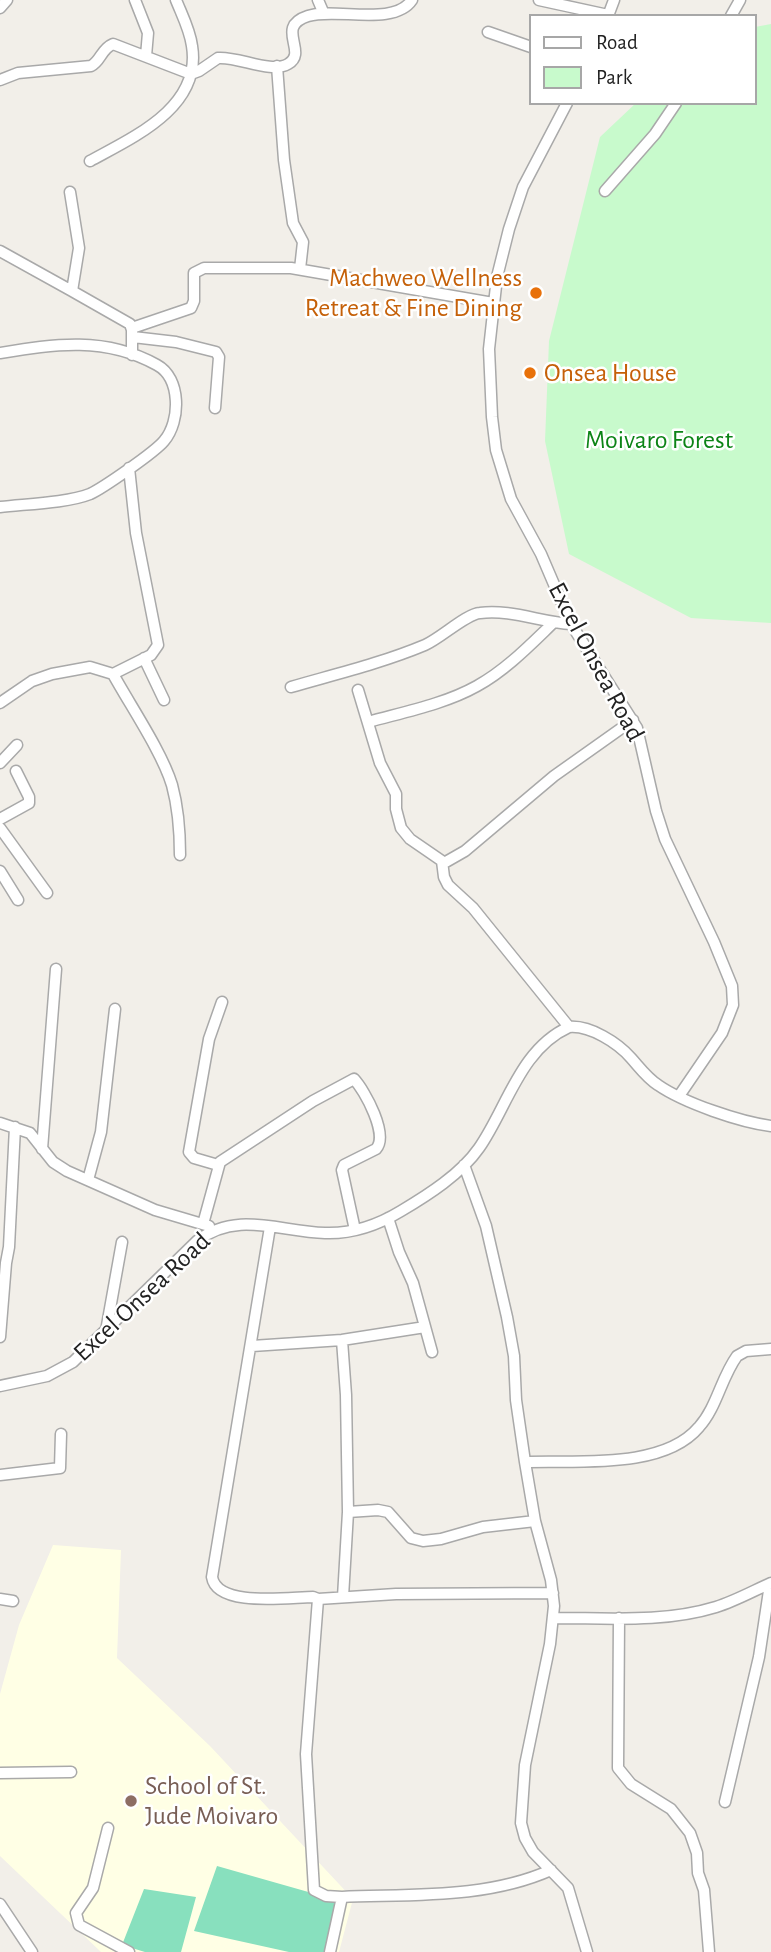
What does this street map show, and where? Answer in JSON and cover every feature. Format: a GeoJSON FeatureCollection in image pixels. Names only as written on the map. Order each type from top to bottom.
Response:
{"type":"FeatureCollection","features":[{"type":"Feature","properties":{"kind":"street"},"geometry":{"type":"LineString","coordinates":[[0,8],[7,0]]}},
{"type":"Feature","properties":{"kind":"street"},"geometry":{"type":"LineString","coordinates":[[135,0],[148,33],[146,55]]}},
{"type":"Feature","properties":{"kind":"street"},"geometry":{"type":"LineString","coordinates":[[90,160],[138,133],[170,110],[182,96],[191,74],[193,56],[191,40],[176,0]]}},
{"type":"Feature","properties":{"kind":"street"},"geometry":{"type":"LineString","coordinates":[[318,0],[324,14]]}},
{"type":"Feature","properties":{"kind":"street"},"geometry":{"type":"LineString","coordinates":[[1,77],[30,71],[91,66],[106,48],[113,44],[191,74],[218,58],[288,65],[293,60],[293,23],[308,16],[324,14],[394,12],[407,7],[412,0]]}},
{"type":"Feature","properties":{"kind":"street"},"geometry":{"type":"LineString","coordinates":[[539,0],[603,14]]}},
{"type":"Feature","properties":{"kind":"street"},"geometry":{"type":"LineString","coordinates":[[488,32],[530,47]]}},
{"type":"Feature","properties":{"kind":"street"},"geometry":{"type":"LineString","coordinates":[[277,66],[284,160],[293,223],[303,242],[300,269]]}},
{"type":"Feature","properties":{"kind":"street","name":"Excel Onsea Road"},"geometry":{"type":"LineString","coordinates":[[565,105],[533,165],[516,205],[496,277],[489,349],[492,416],[496,450],[511,499],[541,554],[571,624],[633,720],[665,839],[729,977],[733,992],[732,1011],[722,1033],[679,1096]]}},
{"type":"Feature","properties":{"kind":"street"},"geometry":{"type":"LineString","coordinates":[[605,191],[655,134],[675,105]]}},
{"type":"Feature","properties":{"kind":"street"},"geometry":{"type":"LineString","coordinates":[[70,192],[79,248],[72,291]]}},
{"type":"Feature","properties":{"kind":"street"},"geometry":{"type":"LineString","coordinates":[[0,251],[123,318],[132,332],[132,355]]}},
{"type":"Feature","properties":{"kind":"street"},"geometry":{"type":"LineString","coordinates":[[132,332],[191,308],[194,301],[193,277],[199,269],[300,269],[493,303]]}},
{"type":"Feature","properties":{"kind":"street"},"geometry":{"type":"LineString","coordinates":[[132,332],[216,352],[219,357],[215,408]]}},
{"type":"Feature","properties":{"kind":"street"},"geometry":{"type":"LineString","coordinates":[[0,353],[50,344],[79,343],[132,355],[156,364],[169,375],[174,387],[175,402],[172,425],[164,441],[101,488],[78,497],[0,507]]}},
{"type":"Feature","properties":{"kind":"street"},"geometry":{"type":"LineString","coordinates":[[113,674],[155,653],[158,645],[136,533],[129,468]]}},
{"type":"Feature","properties":{"kind":"street"},"geometry":{"type":"LineString","coordinates":[[291,687],[414,649],[476,614],[522,616],[571,624]]}},
{"type":"Feature","properties":{"kind":"street"},"geometry":{"type":"LineString","coordinates":[[368,722],[432,704],[475,687],[518,656],[553,623]]}},
{"type":"Feature","properties":{"kind":"street"},"geometry":{"type":"LineString","coordinates":[[144,658],[164,700]]}},
{"type":"Feature","properties":{"kind":"street"},"geometry":{"type":"LineString","coordinates":[[0,703],[32,681],[52,674],[90,667],[113,674],[155,748],[171,783],[180,831],[180,855]]}},
{"type":"Feature","properties":{"kind":"street"},"geometry":{"type":"LineString","coordinates":[[358,690],[380,764],[396,794],[396,809],[401,828],[410,839],[440,858],[444,863],[444,877],[448,885],[473,908],[569,1027],[587,1030],[613,1043],[630,1057],[650,1080],[679,1096],[747,1121],[771,1126]]}},
{"type":"Feature","properties":{"kind":"street"},"geometry":{"type":"LineString","coordinates":[[444,863],[465,851],[554,776],[633,720]]}},
{"type":"Feature","properties":{"kind":"street"},"geometry":{"type":"LineString","coordinates":[[0,763],[17,745]]}},
{"type":"Feature","properties":{"kind":"street"},"geometry":{"type":"LineString","coordinates":[[0,819],[29,803],[16,771]]}},
{"type":"Feature","properties":{"kind":"street"},"geometry":{"type":"LineString","coordinates":[[0,828],[47,893]]}},
{"type":"Feature","properties":{"kind":"street"},"geometry":{"type":"LineString","coordinates":[[0,871],[18,900]]}},
{"type":"Feature","properties":{"kind":"street"},"geometry":{"type":"LineString","coordinates":[[42,1149],[55,969]]}},
{"type":"Feature","properties":{"kind":"street"},"geometry":{"type":"LineString","coordinates":[[218,1165],[194,1158],[189,1150],[209,1039],[222,1002]]}},
{"type":"Feature","properties":{"kind":"street"},"geometry":{"type":"LineString","coordinates":[[88,1180],[100,1132],[115,1009]]}},
{"type":"Feature","properties":{"kind":"street","name":"Excel Onsea Road"},"geometry":{"type":"LineString","coordinates":[[0,1386],[59,1371],[73,1362],[197,1241],[219,1228],[235,1224],[327,1234],[355,1230],[388,1218],[464,1165],[478,1149],[532,1057],[553,1036],[569,1027]]}},
{"type":"Feature","properties":{"kind":"street"},"geometry":{"type":"LineString","coordinates":[[203,1224],[218,1165],[224,1158],[313,1101],[354,1079],[375,1118],[381,1137],[376,1149],[342,1167],[355,1230]]}},
{"type":"Feature","properties":{"kind":"street"},"geometry":{"type":"LineString","coordinates":[[0,1123],[30,1133],[60,1166],[88,1180],[155,1210],[219,1228]]}},
{"type":"Feature","properties":{"kind":"street"},"geometry":{"type":"LineString","coordinates":[[0,1337],[10,1234],[15,1127]]}},
{"type":"Feature","properties":{"kind":"street"},"geometry":{"type":"LineString","coordinates":[[464,1165],[486,1226],[507,1317],[514,1356],[516,1400],[525,1462],[535,1521],[553,1593],[554,1618],[526,1765],[521,1813],[523,1832],[529,1846],[565,1883],[571,1894],[587,1952]]}},
{"type":"Feature","properties":{"kind":"street"},"geometry":{"type":"LineString","coordinates":[[388,1218],[399,1252],[414,1283],[432,1352]]}},
{"type":"Feature","properties":{"kind":"street"},"geometry":{"type":"LineString","coordinates":[[271,1227],[213,1583],[219,1590],[236,1597],[318,1599],[419,1594],[553,1593]]}},
{"type":"Feature","properties":{"kind":"street"},"geometry":{"type":"LineString","coordinates":[[106,1331],[122,1242]]}},
{"type":"Feature","properties":{"kind":"street"},"geometry":{"type":"LineString","coordinates":[[252,1346],[342,1340],[425,1327]]}},
{"type":"Feature","properties":{"kind":"street"},"geometry":{"type":"LineString","coordinates":[[342,1340],[348,1512],[343,1597]]}},
{"type":"Feature","properties":{"kind":"street"},"geometry":{"type":"LineString","coordinates":[[525,1462],[634,1457],[655,1454],[676,1446],[701,1426],[737,1356],[746,1351],[771,1349]]}},
{"type":"Feature","properties":{"kind":"street"},"geometry":{"type":"LineString","coordinates":[[0,1475],[60,1468],[61,1434]]}},
{"type":"Feature","properties":{"kind":"street"},"geometry":{"type":"LineString","coordinates":[[348,1512],[388,1512],[411,1538],[423,1541],[483,1527],[535,1521]]}},
{"type":"Feature","properties":{"kind":"street"},"geometry":{"type":"LineString","coordinates":[[554,1618],[676,1616],[735,1600],[771,1583]]}},
{"type":"Feature","properties":{"kind":"street"},"geometry":{"type":"LineString","coordinates":[[725,1802],[761,1647],[771,1583]]}},
{"type":"Feature","properties":{"kind":"street"},"geometry":{"type":"LineString","coordinates":[[0,1599],[13,1601]]}},
{"type":"Feature","properties":{"kind":"street"},"geometry":{"type":"LineString","coordinates":[[318,1599],[306,1754],[312,1884],[318,1894],[342,1897],[476,1890],[515,1884],[551,1870]]}},
{"type":"Feature","properties":{"kind":"street"},"geometry":{"type":"LineString","coordinates":[[619,1618],[618,1768],[631,1784],[671,1809],[690,1833],[705,1897],[709,1952]]}},
{"type":"Feature","properties":{"kind":"street"},"geometry":{"type":"LineString","coordinates":[[0,1773],[71,1772]]}},
{"type":"Feature","properties":{"kind":"street"},"geometry":{"type":"LineString","coordinates":[[108,1828],[93,1888],[76,1913],[76,1920],[79,1925],[129,1952]]}},
{"type":"Feature","properties":{"kind":"street"},"geometry":{"type":"LineString","coordinates":[[330,1952],[342,1897]]}},
{"type":"Feature","properties":{"kind":"street"},"geometry":{"type":"LineString","coordinates":[[0,1904],[32,1952]]}},
{"type":"Feature","properties":{"kind":"shaded area","name":"School of St. Jude Moivaro"},"geometry":{"type":"Polygon","coordinates":[[[53,1545],[121,1550],[117,1658],[210,1746],[353,1899],[339,1952],[101,1952],[0,1856],[0,1694],[19,1625],[53,1545]]]}},
{"type":"Feature","properties":{"kind":"green space","name":"Moivaro Forest"},"geometry":{"type":"Polygon","coordinates":[[[771,24],[771,623],[691,618],[569,554],[545,441],[549,341],[600,137],[634,105],[757,105],[757,27],[771,24]]]}},
{"type":"Feature","properties":{"kind":"green space"},"geometry":{"type":"Polygon","coordinates":[[[217,1866],[340,1901],[332,1952],[289,1952],[194,1931],[217,1866]]]}},
{"type":"Feature","properties":{"kind":"green space"},"geometry":{"type":"Polygon","coordinates":[[[144,1889],[196,1897],[181,1952],[145,1952],[122,1945],[144,1889]]]}},
{"type":"Feature","properties":{"kind":"place","name":"Machweo Wellness Retreat & Fine Dining"},"geometry":{"type":"Point","coordinates":[536,293]}},
{"type":"Feature","properties":{"kind":"place","name":"Onsea House"},"geometry":{"type":"Point","coordinates":[530,373]}},
{"type":"Feature","properties":{"kind":"place","name":"School of St. Jude Moivaro"},"geometry":{"type":"Point","coordinates":[131,1801]}}]}
